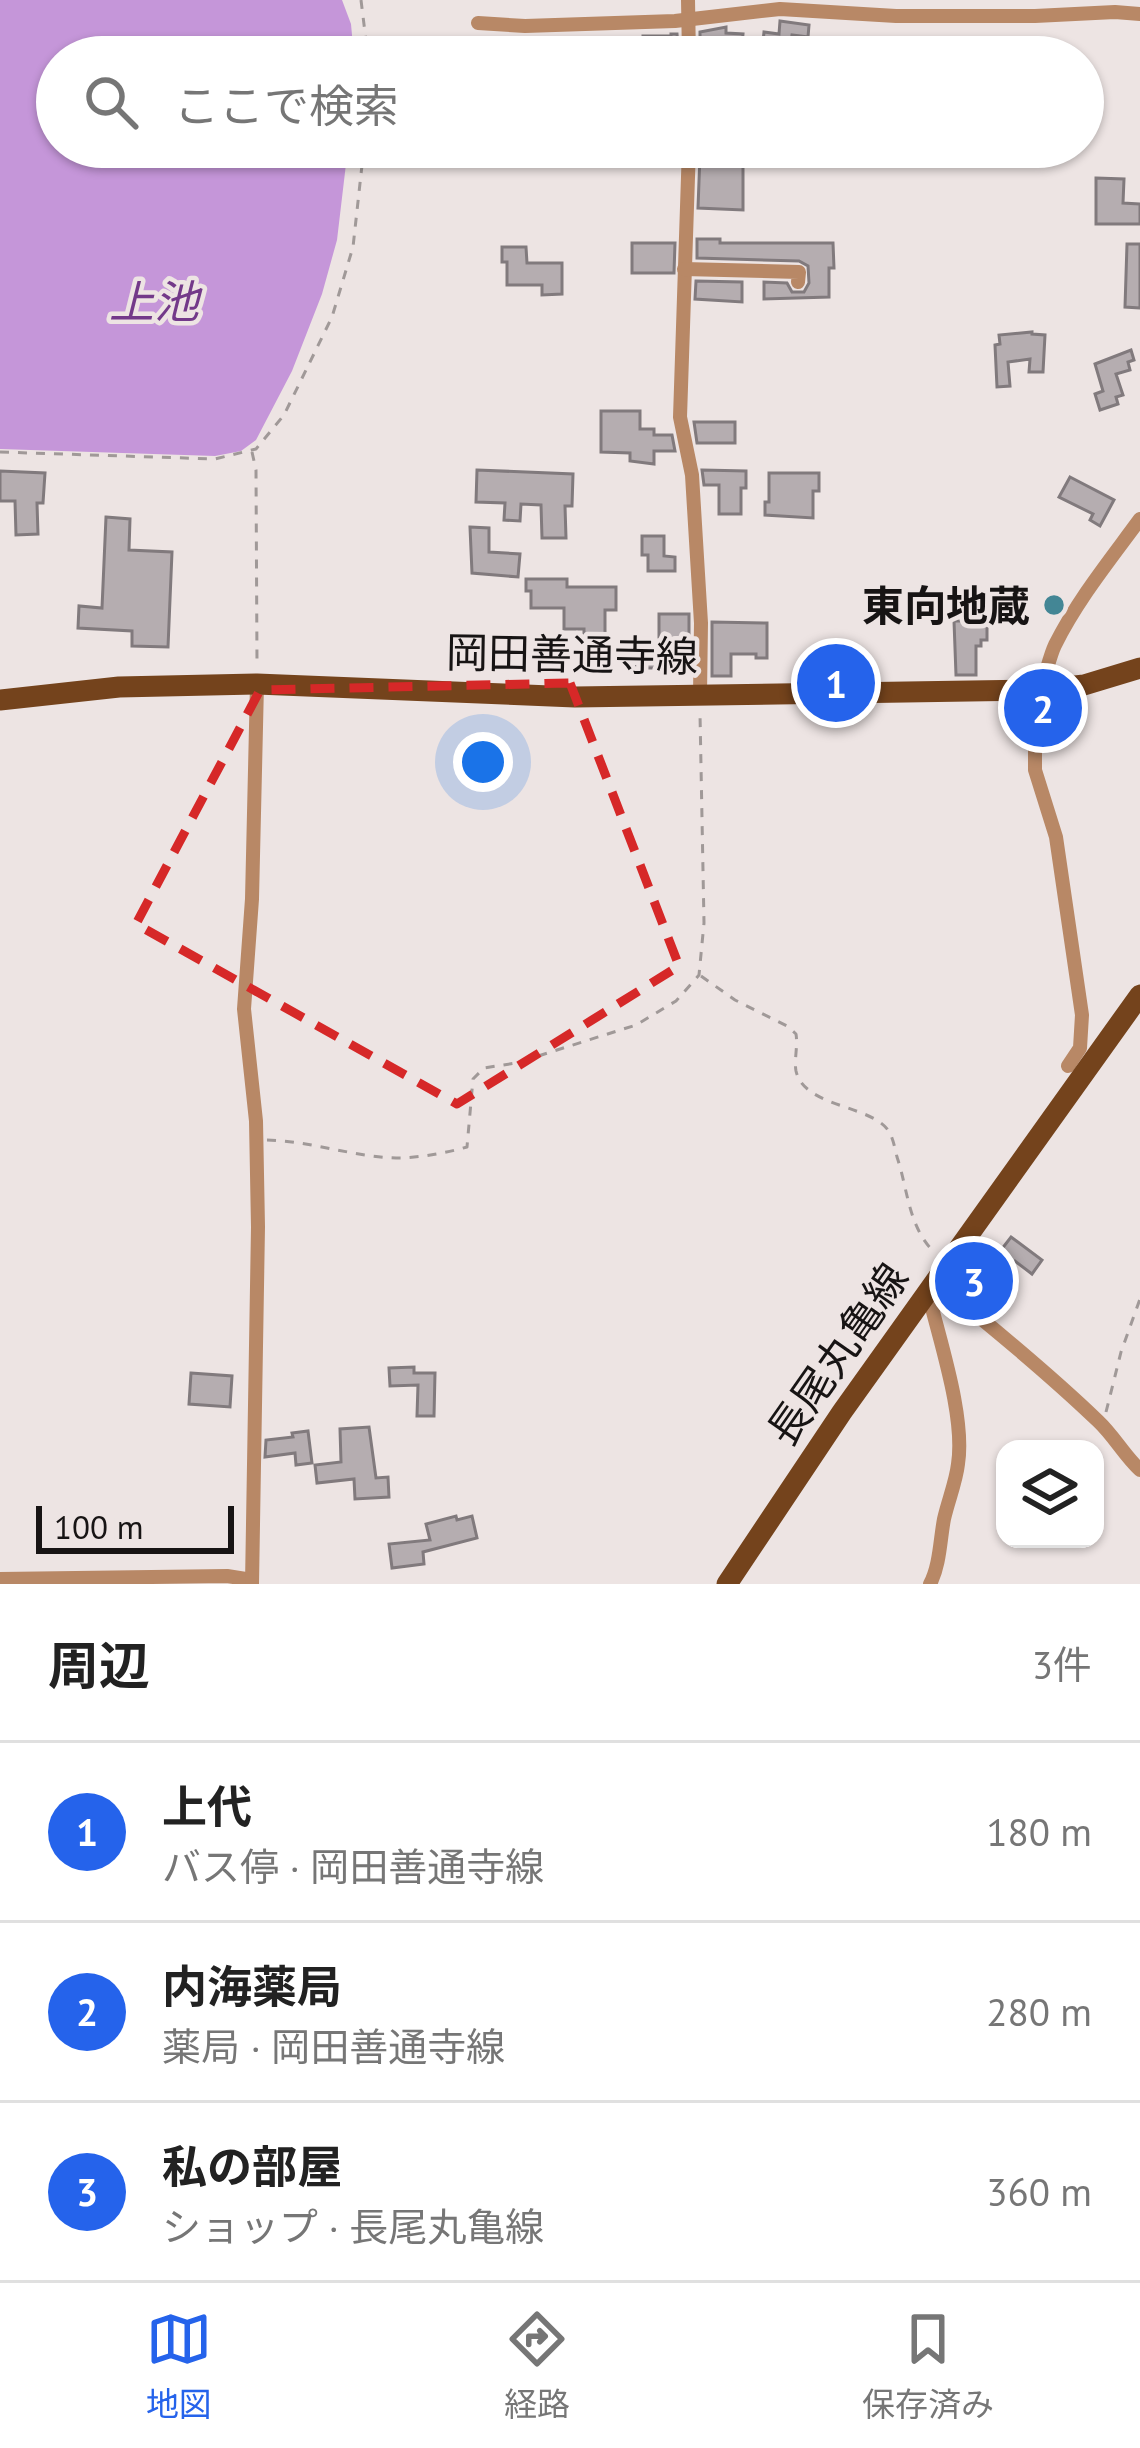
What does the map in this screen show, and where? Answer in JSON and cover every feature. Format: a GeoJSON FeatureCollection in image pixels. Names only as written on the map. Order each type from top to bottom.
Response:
{"type":"FeatureCollection","features":[{"type":"Feature","properties":{"kind":"main road","name":"岡田善通寺線"},"geometry":{"type":"LineString","coordinates":[[0,700],[119,687],[256,684],[575,697],[1040,690],[1084,685],[1140,668]]}},
{"type":"Feature","properties":{"kind":"main road","name":"長尾丸亀線"},"geometry":{"type":"LineString","coordinates":[[727,1584],[1088,1053],[1140,995]]}},
{"type":"Feature","properties":{"kind":"street"},"geometry":{"type":"LineString","coordinates":[[688,0],[688,36]]}},
{"type":"Feature","properties":{"kind":"street"},"geometry":{"type":"LineString","coordinates":[[478,23],[526,26],[687,20],[780,9],[896,16],[1140,14]]}},
{"type":"Feature","properties":{"kind":"street"},"geometry":{"type":"LineString","coordinates":[[687,168],[680,417],[692,475],[700,694]]}},
{"type":"Feature","properties":{"kind":"street"},"geometry":{"type":"LineString","coordinates":[[684,268],[799,271]]}},
{"type":"Feature","properties":{"kind":"street"},"geometry":{"type":"LineString","coordinates":[[1068,1066],[1088,1053],[1056,837],[1035,770],[1035,697],[1052,649],[1080,599],[1140,519]]}},
{"type":"Feature","properties":{"kind":"street"},"geometry":{"type":"LineString","coordinates":[[0,1579],[227,1576],[252,1582],[259,1227],[256,1121],[244,1009],[252,899],[256,684]]}},
{"type":"Feature","properties":{"kind":"street"},"geometry":{"type":"LineString","coordinates":[[930,1584],[959,1462],[958,1427],[931,1304],[935,1282],[1104,1426],[1140,1470]]}},
{"type":"Feature","properties":{"kind":"path"},"geometry":{"type":"LineString","coordinates":[[361,0],[365,36]]}},
{"type":"Feature","properties":{"kind":"path"},"geometry":{"type":"LineString","coordinates":[[0,452],[215,459],[251,450],[284,415],[332,317],[353,247],[362,168]]}},
{"type":"Feature","properties":{"kind":"path"},"geometry":{"type":"LineString","coordinates":[[251,450],[256,470],[256,684]]}},
{"type":"Feature","properties":{"kind":"path"},"geometry":{"type":"LineString","coordinates":[[271,1140],[399,1158],[467,1147],[473,1079],[478,1072],[636,1024],[676,1001],[699,975],[704,922],[700,694]]}},
{"type":"Feature","properties":{"kind":"path"},"geometry":{"type":"LineString","coordinates":[[699,975],[796,1034],[796,1071],[804,1086],[888,1129],[935,1282]]}},
{"type":"Feature","properties":{"kind":"path"},"geometry":{"type":"LineString","coordinates":[[1104,1426],[1121,1352],[1140,1299]]}},
{"type":"Feature","properties":{"kind":"highlighted area"},"geometry":{"type":"Polygon","coordinates":[[[570,683],[679,966],[457,1104],[136,924],[260,690],[570,683]]]}},
{"type":"Feature","properties":{"kind":"water","name":"上池"},"geometry":{"type":"Polygon","coordinates":[[[0,0],[342,0],[352,36],[36,36],[36,168],[346,168],[337,240],[322,294],[292,371],[256,440],[241,451],[215,456],[0,449],[0,0]]]}},
{"type":"Feature","properties":{"kind":"building"},"geometry":{"type":"Polygon","coordinates":[[[780,21],[809,25],[808,36],[764,36],[764,32],[779,34],[780,21]]]}},
{"type":"Feature","properties":{"kind":"building"},"geometry":{"type":"Polygon","coordinates":[[[726,27],[726,33],[743,34],[700,36],[700,32],[726,27]]]}},
{"type":"Feature","properties":{"kind":"building"},"geometry":{"type":"Polygon","coordinates":[[[700,168],[743,168],[743,210],[698,208],[700,168]]]}},
{"type":"Feature","properties":{"kind":"building"},"geometry":{"type":"Polygon","coordinates":[[[1096,178],[1124,179],[1123,203],[1140,204],[1140,224],[1096,224],[1096,178]]]}},
{"type":"Feature","properties":{"kind":"building"},"geometry":{"type":"Polygon","coordinates":[[[697,239],[833,243],[829,297],[764,299],[764,282],[787,283],[792,292],[804,292],[808,266],[799,261],[697,258],[697,239]]]}},
{"type":"Feature","properties":{"kind":"building"},"geometry":{"type":"Polygon","coordinates":[[[632,243],[675,243],[674,273],[632,273],[632,243]]]}},
{"type":"Feature","properties":{"kind":"building"},"geometry":{"type":"Polygon","coordinates":[[[1127,244],[1140,244],[1140,308],[1125,307],[1127,244]]]}},
{"type":"Feature","properties":{"kind":"building"},"geometry":{"type":"Polygon","coordinates":[[[502,247],[526,247],[527,263],[562,263],[562,294],[542,295],[542,285],[507,285],[502,247]]]}},
{"type":"Feature","properties":{"kind":"building"},"geometry":{"type":"Polygon","coordinates":[[[696,281],[742,282],[742,302],[695,299],[696,281]]]}},
{"type":"Feature","properties":{"kind":"building"},"geometry":{"type":"Polygon","coordinates":[[[999,335],[1045,335],[1043,372],[1029,372],[1030,359],[1008,362],[1010,386],[997,387],[995,345],[1000,344],[999,335]]]}},
{"type":"Feature","properties":{"kind":"building"},"geometry":{"type":"Polygon","coordinates":[[[1131,350],[1130,370],[1116,374],[1123,395],[1116,397],[1118,404],[1100,410],[1095,394],[1103,391],[1095,364],[1131,350]]]}},
{"type":"Feature","properties":{"kind":"building"},"geometry":{"type":"Polygon","coordinates":[[[601,411],[640,411],[640,429],[672,435],[675,451],[654,451],[654,464],[630,461],[630,453],[601,452],[601,411]]]}},
{"type":"Feature","properties":{"kind":"building"},"geometry":{"type":"Polygon","coordinates":[[[694,422],[735,422],[735,443],[697,443],[694,422]]]}},
{"type":"Feature","properties":{"kind":"building"},"geometry":{"type":"Polygon","coordinates":[[[477,470],[573,474],[572,506],[565,506],[566,538],[542,538],[541,505],[521,504],[520,521],[504,520],[505,503],[476,502],[477,470]]]}},
{"type":"Feature","properties":{"kind":"building"},"geometry":{"type":"Polygon","coordinates":[[[702,470],[746,471],[741,514],[719,514],[719,485],[704,485],[702,470]]]}},
{"type":"Feature","properties":{"kind":"building"},"geometry":{"type":"Polygon","coordinates":[[[0,471],[45,473],[43,503],[37,503],[38,534],[16,535],[15,501],[0,501],[0,471]]]}},
{"type":"Feature","properties":{"kind":"building"},"geometry":{"type":"Polygon","coordinates":[[[769,473],[819,473],[813,518],[765,515],[769,473]]]}},
{"type":"Feature","properties":{"kind":"building"},"geometry":{"type":"Polygon","coordinates":[[[1070,477],[1114,500],[1100,526],[1090,520],[1093,514],[1059,497],[1070,477]]]}},
{"type":"Feature","properties":{"kind":"building"},"geometry":{"type":"Polygon","coordinates":[[[106,517],[130,519],[129,550],[172,552],[168,647],[132,646],[132,631],[78,628],[79,606],[102,608],[106,517]]]}},
{"type":"Feature","properties":{"kind":"building"},"geometry":{"type":"Polygon","coordinates":[[[470,527],[489,528],[489,552],[520,554],[518,577],[472,573],[470,527]]]}},
{"type":"Feature","properties":{"kind":"building"},"geometry":{"type":"Polygon","coordinates":[[[642,536],[664,536],[664,556],[675,557],[675,571],[648,571],[642,536]]]}},
{"type":"Feature","properties":{"kind":"building"},"geometry":{"type":"Polygon","coordinates":[[[526,579],[567,579],[567,587],[616,587],[616,610],[605,610],[601,653],[584,654],[584,629],[564,629],[564,608],[531,608],[526,579]]]}},
{"type":"Feature","properties":{"kind":"building"},"geometry":{"type":"Polygon","coordinates":[[[659,614],[689,614],[689,671],[636,668],[636,644],[659,644],[659,614]]]}},
{"type":"Feature","properties":{"kind":"building"},"geometry":{"type":"Polygon","coordinates":[[[954,621],[987,621],[987,640],[976,646],[976,675],[956,675],[954,621]]]}},
{"type":"Feature","properties":{"kind":"building"},"geometry":{"type":"Polygon","coordinates":[[[712,622],[767,623],[767,658],[731,654],[731,676],[712,676],[712,622]]]}},
{"type":"Feature","properties":{"kind":"building"},"geometry":{"type":"Polygon","coordinates":[[[1011,1237],[1042,1260],[1032,1274],[1015,1261],[1005,1274],[991,1263],[1011,1237]]]}},
{"type":"Feature","properties":{"kind":"building"},"geometry":{"type":"Polygon","coordinates":[[[414,1367],[414,1373],[435,1373],[434,1416],[417,1416],[418,1385],[390,1386],[389,1368],[414,1367]]]}},
{"type":"Feature","properties":{"kind":"building"},"geometry":{"type":"Polygon","coordinates":[[[191,1373],[232,1376],[230,1407],[189,1404],[191,1373]]]}},
{"type":"Feature","properties":{"kind":"building"},"geometry":{"type":"Polygon","coordinates":[[[369,1427],[376,1478],[388,1477],[389,1497],[355,1499],[354,1479],[317,1483],[315,1465],[341,1462],[340,1429],[369,1427]]]}},
{"type":"Feature","properties":{"kind":"building"},"geometry":{"type":"Polygon","coordinates":[[[308,1431],[312,1463],[296,1465],[295,1453],[265,1457],[266,1440],[308,1431]]]}},
{"type":"Feature","properties":{"kind":"building"},"geometry":{"type":"Polygon","coordinates":[[[456,1516],[457,1520],[472,1516],[477,1538],[423,1552],[424,1564],[392,1568],[389,1544],[430,1540],[426,1524],[456,1516]]]}},
{"type":"Feature","properties":{"kind":"place","name":"東向地蔵"},"geometry":{"type":"Point","coordinates":[1054,605]}},
{"type":"Feature","properties":{"kind":"place","name":"上代"},"geometry":{"type":"Point","coordinates":[836,683]}},
{"type":"Feature","properties":{"kind":"place","name":"内海薬局"},"geometry":{"type":"Point","coordinates":[1043,708]}},
{"type":"Feature","properties":{"kind":"place","name":"私の部屋"},"geometry":{"type":"Point","coordinates":[974,1281]}}]}
